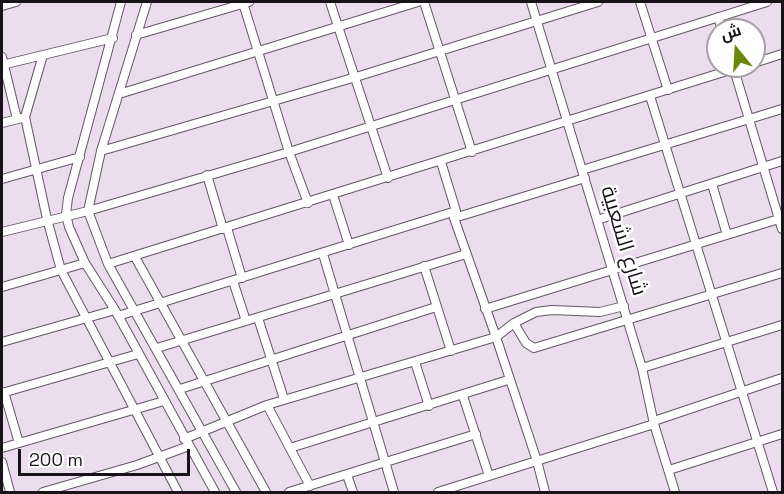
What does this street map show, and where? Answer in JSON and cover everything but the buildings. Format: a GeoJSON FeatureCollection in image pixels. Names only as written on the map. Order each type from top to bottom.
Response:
{"type":"FeatureCollection","features":[{"type":"Feature","properties":{"kind":"street"},"geometry":{"type":"LineString","coordinates":[[2,6],[16,2]]}},
{"type":"Feature","properties":{"kind":"street"},"geometry":{"type":"LineString","coordinates":[[121,2],[66,214],[85,263],[116,313],[215,492]]}},
{"type":"Feature","properties":{"kind":"street"},"geometry":{"type":"LineString","coordinates":[[147,2],[101,151],[88,211],[108,264],[158,348],[236,492]]}},
{"type":"Feature","properties":{"kind":"street"},"geometry":{"type":"LineString","coordinates":[[136,35],[246,2],[273,101],[308,203]]}},
{"type":"Feature","properties":{"kind":"street"},"geometry":{"type":"LineString","coordinates":[[330,2],[388,178]]}},
{"type":"Feature","properties":{"kind":"street"},"geometry":{"type":"LineString","coordinates":[[119,94],[418,2]]}},
{"type":"Feature","properties":{"kind":"street"},"geometry":{"type":"LineString","coordinates":[[424,2],[472,152]]}},
{"type":"Feature","properties":{"kind":"street","name":"شارع الشعبية"},"geometry":{"type":"LineString","coordinates":[[531,2],[624,306],[642,368],[654,423],[675,492]]}},
{"type":"Feature","properties":{"kind":"street"},"geometry":{"type":"LineString","coordinates":[[101,151],[356,77],[598,2]]}},
{"type":"Feature","properties":{"kind":"street"},"geometry":{"type":"LineString","coordinates":[[640,2],[668,90]]}},
{"type":"Feature","properties":{"kind":"street"},"geometry":{"type":"LineString","coordinates":[[2,232],[66,214],[88,211],[289,152],[371,124],[767,2]]}},
{"type":"Feature","properties":{"kind":"street"},"geometry":{"type":"LineString","coordinates":[[113,38],[43,55],[2,62],[36,170],[46,219],[61,270],[178,492]]}},
{"type":"Feature","properties":{"kind":"street"},"geometry":{"type":"LineString","coordinates":[[766,59],[783,54]]}},
{"type":"Feature","properties":{"kind":"street"},"geometry":{"type":"LineString","coordinates":[[21,118],[43,55]]}},
{"type":"Feature","properties":{"kind":"street"},"geometry":{"type":"LineString","coordinates":[[108,264],[441,162],[706,77]]}},
{"type":"Feature","properties":{"kind":"street"},"geometry":{"type":"LineString","coordinates":[[736,78],[783,229]]}},
{"type":"Feature","properties":{"kind":"street"},"geometry":{"type":"LineString","coordinates":[[650,96],[773,492]]}},
{"type":"Feature","properties":{"kind":"street"},"geometry":{"type":"LineString","coordinates":[[2,342],[85,318],[136,311],[584,174],[666,145],[783,110]]}},
{"type":"Feature","properties":{"kind":"street"},"geometry":{"type":"LineString","coordinates":[[2,123],[21,118]]}},
{"type":"Feature","properties":{"kind":"street"},"geometry":{"type":"LineString","coordinates":[[2,179],[80,157]]}},
{"type":"Feature","properties":{"kind":"street"},"geometry":{"type":"LineString","coordinates":[[597,220],[783,161]]}},
{"type":"Feature","properties":{"kind":"street"},"geometry":{"type":"LineString","coordinates":[[441,162],[466,254],[537,461],[544,492]]}},
{"type":"Feature","properties":{"kind":"street"},"geometry":{"type":"LineString","coordinates":[[207,175],[225,229],[246,321]]}},
{"type":"Feature","properties":{"kind":"street"},"geometry":{"type":"LineString","coordinates":[[712,183],[727,235]]}},
{"type":"Feature","properties":{"kind":"street"},"geometry":{"type":"LineString","coordinates":[[333,195],[349,245]]}},
{"type":"Feature","properties":{"kind":"street"},"geometry":{"type":"LineString","coordinates":[[485,309],[781,219]]}},
{"type":"Feature","properties":{"kind":"street"},"geometry":{"type":"LineString","coordinates":[[322,254],[394,492]]}},
{"type":"Feature","properties":{"kind":"street"},"geometry":{"type":"LineString","coordinates":[[158,348],[466,254]]}},
{"type":"Feature","properties":{"kind":"street"},"geometry":{"type":"LineString","coordinates":[[135,257],[163,302],[266,492]]}},
{"type":"Feature","properties":{"kind":"street"},"geometry":{"type":"LineString","coordinates":[[2,287],[85,263]]}},
{"type":"Feature","properties":{"kind":"street"},"geometry":{"type":"LineString","coordinates":[[424,266],[451,351]]}},
{"type":"Feature","properties":{"kind":"street"},"geometry":{"type":"LineString","coordinates":[[514,323],[526,343],[534,348],[783,273]]}},
{"type":"Feature","properties":{"kind":"street"},"geometry":{"type":"LineString","coordinates":[[43,492],[72,488],[161,457],[187,442],[202,429],[284,399],[496,337],[514,323],[536,312],[552,310],[600,312],[624,306]]}},
{"type":"Feature","properties":{"kind":"street"},"geometry":{"type":"LineString","coordinates":[[180,389],[436,307]]}},
{"type":"Feature","properties":{"kind":"street"},"geometry":{"type":"LineString","coordinates":[[258,318],[284,399]]}},
{"type":"Feature","properties":{"kind":"street"},"geometry":{"type":"LineString","coordinates":[[642,368],[783,325]]}},
{"type":"Feature","properties":{"kind":"street"},"geometry":{"type":"LineString","coordinates":[[19,443],[3,392],[138,354]]}},
{"type":"Feature","properties":{"kind":"street"},"geometry":{"type":"LineString","coordinates":[[415,362],[429,406]]}},
{"type":"Feature","properties":{"kind":"street"},"geometry":{"type":"LineString","coordinates":[[438,492],[654,423],[783,378]]}},
{"type":"Feature","properties":{"kind":"street"},"geometry":{"type":"LineString","coordinates":[[290,448],[463,396],[508,380]]}},
{"type":"Feature","properties":{"kind":"street"},"geometry":{"type":"LineString","coordinates":[[463,396],[489,476]]}},
{"type":"Feature","properties":{"kind":"street"},"geometry":{"type":"LineString","coordinates":[[2,448],[164,401]]}},
{"type":"Feature","properties":{"kind":"street"},"geometry":{"type":"LineString","coordinates":[[267,405],[310,486]]}},
{"type":"Feature","properties":{"kind":"street"},"geometry":{"type":"LineString","coordinates":[[289,492],[476,434]]}},
{"type":"Feature","properties":{"kind":"street"},"geometry":{"type":"LineString","coordinates":[[669,470],[783,434]]}},
{"type":"Feature","properties":{"kind":"street"},"geometry":{"type":"LineString","coordinates":[[2,462],[10,492]]}},
{"type":"Feature","properties":{"kind":"street"},"geometry":{"type":"LineString","coordinates":[[347,475],[353,492]]}}]}
